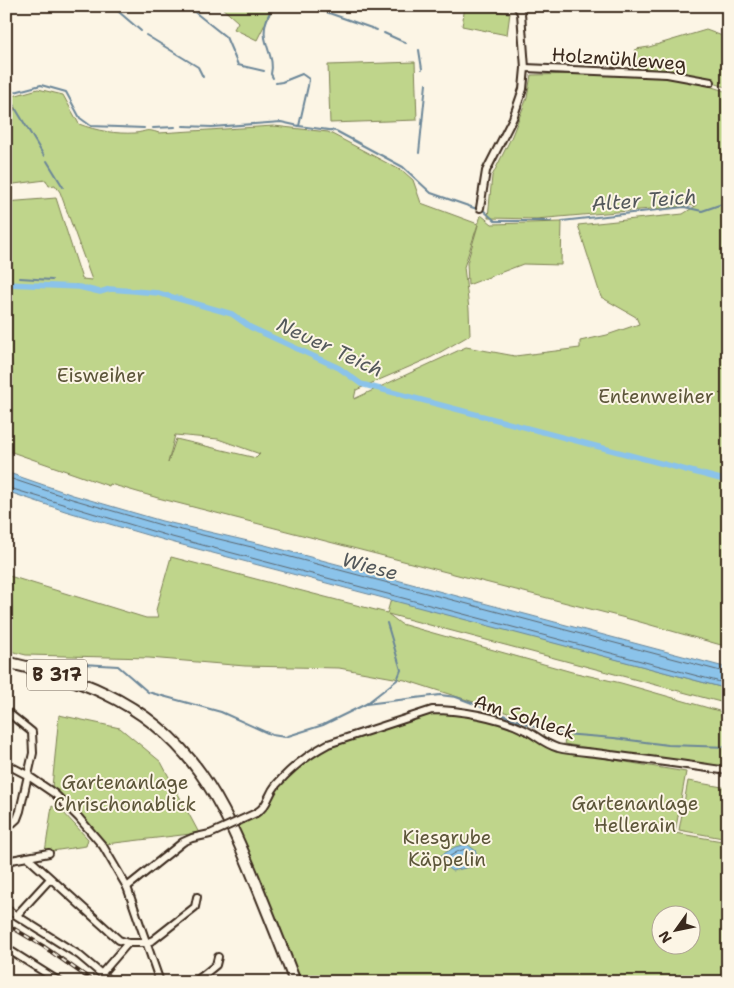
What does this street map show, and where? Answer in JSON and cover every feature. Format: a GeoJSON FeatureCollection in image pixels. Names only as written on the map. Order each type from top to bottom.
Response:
{"type":"FeatureCollection","features":[{"type":"Feature","properties":{"kind":"main road","name":"B 317"},"geometry":{"type":"LineString","coordinates":[[13,663],[61,676],[98,690],[125,704],[158,727],[187,755],[211,787],[238,840],[295,982]]}},
{"type":"Feature","properties":{"kind":"street"},"geometry":{"type":"LineString","coordinates":[[480,208],[486,171],[514,118],[523,89],[524,68],[521,13],[516,6]]}},
{"type":"Feature","properties":{"kind":"street","name":"Holzmühleweg"},"geometry":{"type":"LineString","coordinates":[[524,68],[667,74],[711,82]]}},
{"type":"Feature","properties":{"kind":"street"},"geometry":{"type":"LineString","coordinates":[[6,103],[10,108],[6,115]]}},
{"type":"Feature","properties":{"kind":"street","name":"Am Sohleck"},"geometry":{"type":"LineString","coordinates":[[127,887],[183,842],[210,834],[256,813],[265,806],[276,785],[313,752],[328,744],[432,710],[472,713],[527,730],[539,740],[559,748],[728,771]]}},
{"type":"Feature","properties":{"kind":"street"},"geometry":{"type":"LineString","coordinates":[[6,711],[32,732],[33,753],[17,819],[6,829]]}},
{"type":"Feature","properties":{"kind":"street"},"geometry":{"type":"LineString","coordinates":[[6,764],[27,775],[55,794],[103,846],[127,887],[160,982]]}},
{"type":"Feature","properties":{"kind":"street"},"geometry":{"type":"LineString","coordinates":[[6,861],[49,853]]}},
{"type":"Feature","properties":{"kind":"street"},"geometry":{"type":"LineString","coordinates":[[27,857],[104,928],[119,940],[128,943],[146,943],[153,940],[195,906],[197,897]]}},
{"type":"Feature","properties":{"kind":"street"},"geometry":{"type":"LineString","coordinates":[[17,915],[50,879]]}},
{"type":"Feature","properties":{"kind":"street"},"geometry":{"type":"LineString","coordinates":[[6,909],[79,955],[111,982]]}},
{"type":"Feature","properties":{"kind":"street"},"geometry":{"type":"LineString","coordinates":[[102,973],[128,943]]}},
{"type":"Feature","properties":{"kind":"street"},"geometry":{"type":"LineString","coordinates":[[6,948],[60,982]]}},
{"type":"Feature","properties":{"kind":"street"},"geometry":{"type":"LineString","coordinates":[[195,982],[216,965],[218,957]]}},
{"type":"Feature","properties":{"kind":"green space"},"geometry":{"type":"Polygon","coordinates":[[[220,6],[274,6],[257,40],[234,29],[238,22],[220,6]]]}},
{"type":"Feature","properties":{"kind":"green space"},"geometry":{"type":"Polygon","coordinates":[[[465,6],[510,13],[507,35],[462,26],[465,6]]]}},
{"type":"Feature","properties":{"kind":"green space"},"geometry":{"type":"Polygon","coordinates":[[[706,30],[728,38],[728,88],[711,82],[683,78],[728,92],[728,647],[633,620],[110,484],[109,486],[6,450],[6,202],[56,198],[82,279],[92,280],[60,192],[55,185],[49,186],[46,180],[6,185],[6,98],[38,89],[63,95],[79,124],[121,133],[148,131],[159,133],[274,126],[328,132],[404,172],[413,180],[421,203],[478,224],[464,267],[470,335],[432,357],[356,390],[354,399],[466,347],[515,356],[580,348],[580,341],[607,335],[639,324],[636,317],[601,297],[578,225],[683,214],[697,205],[536,219],[488,218],[492,176],[511,138],[527,98],[531,75],[632,73],[636,49],[706,30]],[[175,435],[168,463],[176,439],[256,458],[260,454],[218,439],[175,435]]]}},
{"type":"Feature","properties":{"kind":"green space"},"geometry":{"type":"Polygon","coordinates":[[[415,62],[417,120],[330,123],[328,65],[415,62]]]}},
{"type":"Feature","properties":{"kind":"green space"},"geometry":{"type":"Polygon","coordinates":[[[481,215],[492,224],[562,222],[561,265],[523,264],[468,285],[467,263],[481,215]]]}},
{"type":"Feature","properties":{"kind":"green space"},"geometry":{"type":"Polygon","coordinates":[[[171,557],[387,613],[391,599],[728,689],[728,704],[388,614],[401,624],[719,711],[728,716],[728,769],[564,744],[567,732],[405,680],[339,668],[245,666],[149,658],[26,655],[6,650],[6,575],[146,618],[158,618],[156,610],[171,557]]]}},
{"type":"Feature","properties":{"kind":"green space","name":"Kiesgrube Käppelin"},"geometry":{"type":"Polygon","coordinates":[[[450,710],[505,723],[539,740],[602,758],[686,772],[675,833],[728,842],[728,982],[299,982],[236,828],[257,816],[271,792],[313,752],[422,713],[450,710]]]}},
{"type":"Feature","properties":{"kind":"green space","name":"Gartenanlage Chrischonablick"},"geometry":{"type":"Polygon","coordinates":[[[59,715],[120,728],[161,762],[199,833],[106,844],[79,811],[52,787],[59,715]]]}},
{"type":"Feature","properties":{"kind":"green space"},"geometry":{"type":"Polygon","coordinates":[[[688,781],[728,788],[728,839],[679,830],[688,781]]]}},
{"type":"Feature","properties":{"kind":"green space"},"geometry":{"type":"Polygon","coordinates":[[[52,806],[62,811],[88,839],[86,846],[45,852],[52,806]]]}},
{"type":"Feature","properties":{"kind":"water","name":"Wiese"},"geometry":{"type":"Polygon","coordinates":[[[6,472],[73,495],[162,521],[265,545],[728,668],[728,689],[171,542],[65,511],[6,491],[6,472]]]}},
{"type":"Feature","properties":{"kind":"water"},"geometry":{"type":"Polygon","coordinates":[[[467,844],[476,851],[474,866],[452,871],[442,864],[439,859],[440,856],[455,847],[467,844]]]}},
{"type":"Feature","properties":{"kind":"waterway"},"geometry":{"type":"LineString","coordinates":[[112,6],[141,31]]}},
{"type":"Feature","properties":{"kind":"waterway"},"geometry":{"type":"LineString","coordinates":[[187,6],[226,37],[238,65],[264,71]]}},
{"type":"Feature","properties":{"kind":"waterway"},"geometry":{"type":"LineString","coordinates":[[273,6],[267,19],[265,32],[272,62],[271,74],[273,78]]}},
{"type":"Feature","properties":{"kind":"waterway"},"geometry":{"type":"LineString","coordinates":[[309,6],[377,30]]}},
{"type":"Feature","properties":{"kind":"waterway"},"geometry":{"type":"LineString","coordinates":[[384,33],[406,43]]}},
{"type":"Feature","properties":{"kind":"waterway"},"geometry":{"type":"LineString","coordinates":[[146,35],[198,67],[203,77]]}},
{"type":"Feature","properties":{"kind":"waterway"},"geometry":{"type":"LineString","coordinates":[[419,50],[422,69]]}},
{"type":"Feature","properties":{"kind":"waterway"},"geometry":{"type":"LineString","coordinates":[[276,83],[302,74],[309,79],[299,126]]}},
{"type":"Feature","properties":{"kind":"waterway"},"geometry":{"type":"LineString","coordinates":[[419,153],[426,84]]}},
{"type":"Feature","properties":{"kind":"waterway","name":"Alter Teich"},"geometry":{"type":"LineString","coordinates":[[7,94],[41,85],[66,92],[80,118],[91,126],[144,128]]}},
{"type":"Feature","properties":{"kind":"waterway"},"geometry":{"type":"LineString","coordinates":[[11,101],[44,156]]}},
{"type":"Feature","properties":{"kind":"waterway","name":"Alter Teich"},"geometry":{"type":"LineString","coordinates":[[183,126],[212,127],[281,122],[336,131],[403,167],[431,193],[477,209]]}},
{"type":"Feature","properties":{"kind":"waterway","name":"Alter Teich"},"geometry":{"type":"LineString","coordinates":[[153,128],[175,127]]}},
{"type":"Feature","properties":{"kind":"waterway"},"geometry":{"type":"LineString","coordinates":[[47,161],[63,187]]}},
{"type":"Feature","properties":{"kind":"waterway","name":"Alter Teich"},"geometry":{"type":"LineString","coordinates":[[562,221],[684,207],[702,211],[728,202]]}},
{"type":"Feature","properties":{"kind":"waterway","name":"Alter Teich"},"geometry":{"type":"LineString","coordinates":[[483,210],[495,221],[551,221]]}},
{"type":"Feature","properties":{"kind":"waterway"},"geometry":{"type":"LineString","coordinates":[[20,278],[52,280]]}},
{"type":"Feature","properties":{"kind":"waterway","name":"Neuer Teich"},"geometry":{"type":"LineString","coordinates":[[6,284],[79,287],[100,292],[110,289],[158,293],[232,314],[250,327],[339,368],[361,384],[728,481]]}},
{"type":"Feature","properties":{"kind":"waterway"},"geometry":{"type":"LineString","coordinates":[[25,662],[118,666],[148,692],[221,712],[272,735],[285,737],[323,725],[366,704],[397,680],[401,670],[387,623]]}},
{"type":"Feature","properties":{"kind":"waterway"},"geometry":{"type":"LineString","coordinates":[[366,704],[440,695],[456,697],[551,733],[668,745],[728,747]]}},
{"type":"Feature","properties":{"kind":"railway"},"geometry":{"type":"LineString","coordinates":[[6,924],[43,946],[94,982]]}},
{"type":"Feature","properties":{"kind":"park label","name":"Eisweiher"},"geometry":{"type":"Point","coordinates":[101,375]}},
{"type":"Feature","properties":{"kind":"park label","name":"Entenweiher"},"geometry":{"type":"Point","coordinates":[656,396]}},
{"type":"Feature","properties":{"kind":"park label","name":"Gartenanlage Hellerain"},"geometry":{"type":"Point","coordinates":[635,814]}}]}
